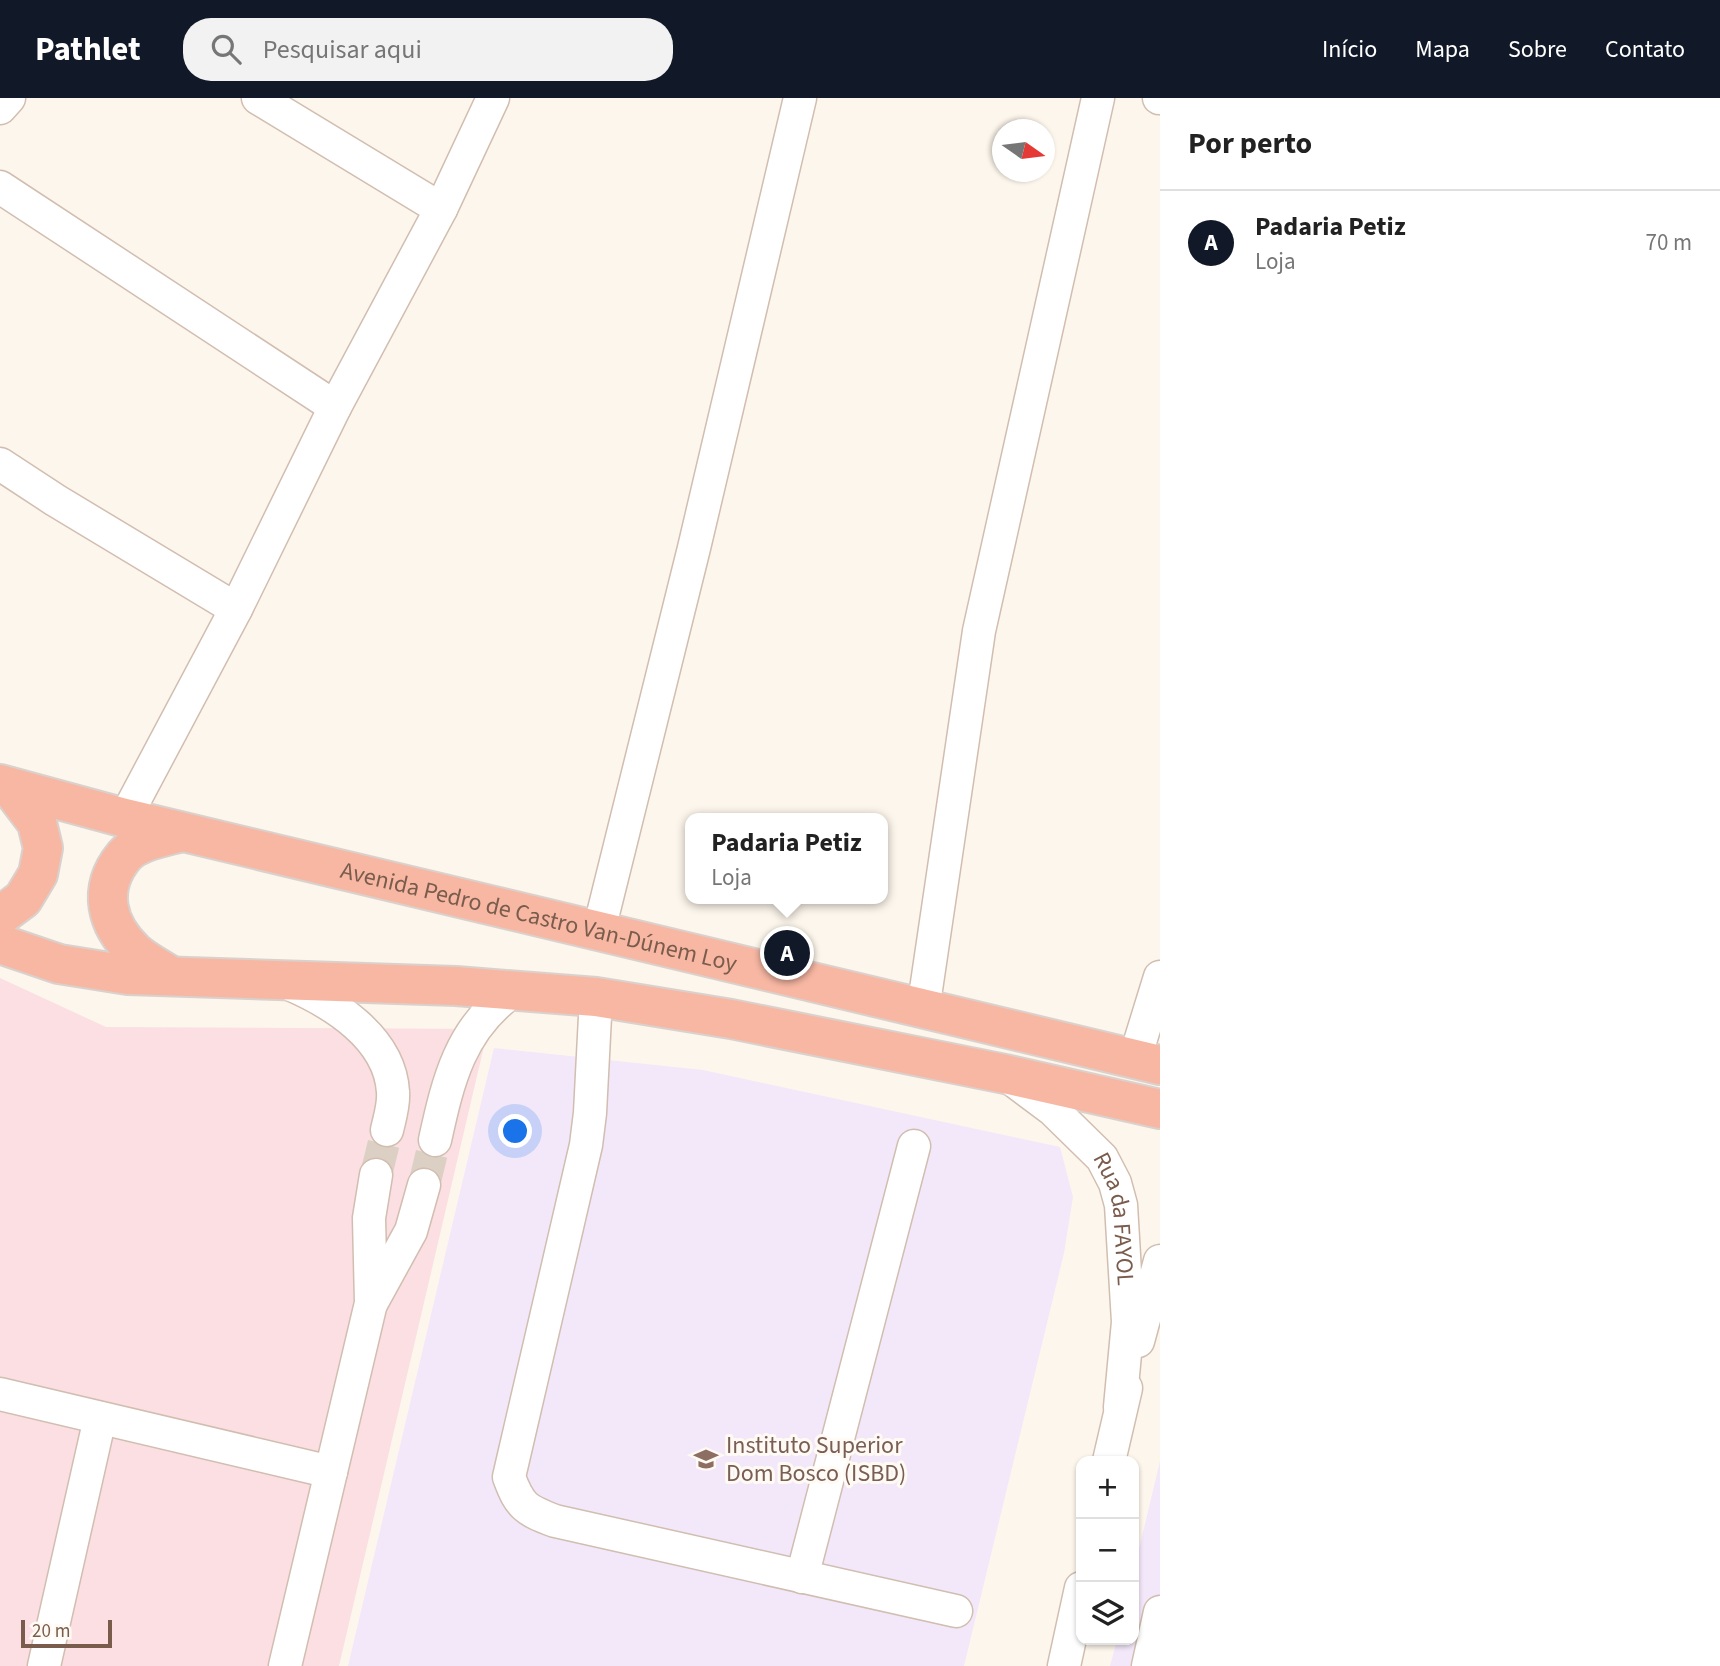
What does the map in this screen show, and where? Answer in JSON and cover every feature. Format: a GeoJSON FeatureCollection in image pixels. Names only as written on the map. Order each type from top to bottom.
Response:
{"type":"FeatureCollection","features":[{"type":"Feature","properties":{"kind":"highway","name":"Avenida Pedro de Castro Van-Dúnem Loy"},"geometry":{"type":"LineString","coordinates":[[5,785],[182,832],[1147,1062]]}},
{"type":"Feature","properties":{"kind":"highway"},"geometry":{"type":"LineString","coordinates":[[0,916],[23,899],[38,874],[43,848],[37,823],[5,785]]}},
{"type":"Feature","properties":{"kind":"highway"},"geometry":{"type":"LineString","coordinates":[[171,976],[135,952],[117,930],[106,905],[111,880],[124,855],[148,841],[182,832]]}},
{"type":"Feature","properties":{"kind":"highway"},"geometry":{"type":"LineString","coordinates":[[0,944],[59,964],[128,975],[443,986],[596,997],[731,1019],[1005,1074],[1160,1109]]}},
{"type":"Feature","properties":{"kind":"street"},"geometry":{"type":"LineString","coordinates":[[0,108],[9,98]]}},
{"type":"Feature","properties":{"kind":"street"},"geometry":{"type":"LineString","coordinates":[[258,98],[441,209]]}},
{"type":"Feature","properties":{"kind":"street"},"geometry":{"type":"LineString","coordinates":[[125,818],[236,609],[335,407],[441,209],[493,98]]}},
{"type":"Feature","properties":{"kind":"street"},"geometry":{"type":"LineString","coordinates":[[600,930],[698,534],[800,98]]}},
{"type":"Feature","properties":{"kind":"street"},"geometry":{"type":"LineString","coordinates":[[923,1010],[979,631],[1098,98]]}},
{"type":"Feature","properties":{"kind":"street"},"geometry":{"type":"LineString","coordinates":[[0,187],[335,407]]}},
{"type":"Feature","properties":{"kind":"street"},"geometry":{"type":"LineString","coordinates":[[0,464],[236,609]]}},
{"type":"Feature","properties":{"kind":"street"},"geometry":{"type":"LineString","coordinates":[[1147,1062],[1160,977]]}},
{"type":"Feature","properties":{"kind":"street"},"geometry":{"type":"LineString","coordinates":[[279,979],[331,1005],[374,1042],[390,1072],[390,1116],[398,1117],[412,1126],[429,1125],[442,1109]]}},
{"type":"Feature","properties":{"kind":"street"},"geometry":{"type":"LineString","coordinates":[[435,1140],[452,1069],[463,1047],[484,1016],[513,991]]}},
{"type":"Feature","properties":{"kind":"street"},"geometry":{"type":"LineString","coordinates":[[596,997],[586,1145],[509,1477],[516,1496],[529,1511],[555,1521],[957,1611]]}},
{"type":"Feature","properties":{"kind":"street","name":"Rua da FAYOL"},"geometry":{"type":"LineString","coordinates":[[1005,1074],[1053,1110],[1102,1158],[1115,1183],[1121,1205],[1128,1322],[1120,1407]]}},
{"type":"Feature","properties":{"kind":"street"},"geometry":{"type":"LineString","coordinates":[[803,1577],[914,1146]]}},
{"type":"Feature","properties":{"kind":"street"},"geometry":{"type":"LineString","coordinates":[[285,1666],[371,1303],[369,1219],[376,1175]]}},
{"type":"Feature","properties":{"kind":"street"},"geometry":{"type":"LineString","coordinates":[[371,1303],[411,1231],[424,1185]]}},
{"type":"Feature","properties":{"kind":"street","name":"Rua da FAYOL"},"geometry":{"type":"LineString","coordinates":[[1110,1456],[1120,1407],[1160,1261]]}},
{"type":"Feature","properties":{"kind":"street"},"geometry":{"type":"LineString","coordinates":[[0,1394],[331,1472]]}},
{"type":"Feature","properties":{"kind":"street"},"geometry":{"type":"LineString","coordinates":[[44,1666],[100,1418]]}},
{"type":"Feature","properties":{"kind":"street"},"geometry":{"type":"LineString","coordinates":[[1064,1666],[1076,1611]]}},
{"type":"Feature","properties":{"kind":"street"},"geometry":{"type":"LineString","coordinates":[[1148,1666],[1160,1612]]}},
{"type":"Feature","properties":{"kind":"shaded area"},"geometry":{"type":"Polygon","coordinates":[[[0,978],[106,1027],[488,1029],[339,1666],[0,1666],[0,978]]]}},
{"type":"Feature","properties":{"kind":"shaded area","name":"Instituto Superior Dom Bosco (ISBD)"},"geometry":{"type":"Polygon","coordinates":[[[494,1048],[703,1070],[1060,1147],[1073,1197],[1064,1253],[964,1666],[348,1666],[494,1048]]]}},
{"type":"Feature","properties":{"kind":"shaded area"},"geometry":{"type":"Polygon","coordinates":[[[1160,1461],[1160,1666],[1110,1666],[1116,1645],[1139,1645],[1139,1549],[1160,1461]]]}},
{"type":"Feature","properties":{"kind":"tunnel"},"geometry":{"type":"LineString","coordinates":[[376,1175],[387,1130]]}},
{"type":"Feature","properties":{"kind":"tunnel"},"geometry":{"type":"LineString","coordinates":[[424,1185],[435,1140]]}},
{"type":"Feature","properties":{"kind":"place","name":"Padaria Petiz"},"geometry":{"type":"Point","coordinates":[787,953]}},
{"type":"Feature","properties":{"kind":"place","name":"Instituto Superior Dom Bosco (ISBD)"},"geometry":{"type":"Point","coordinates":[706,1459]}}]}
